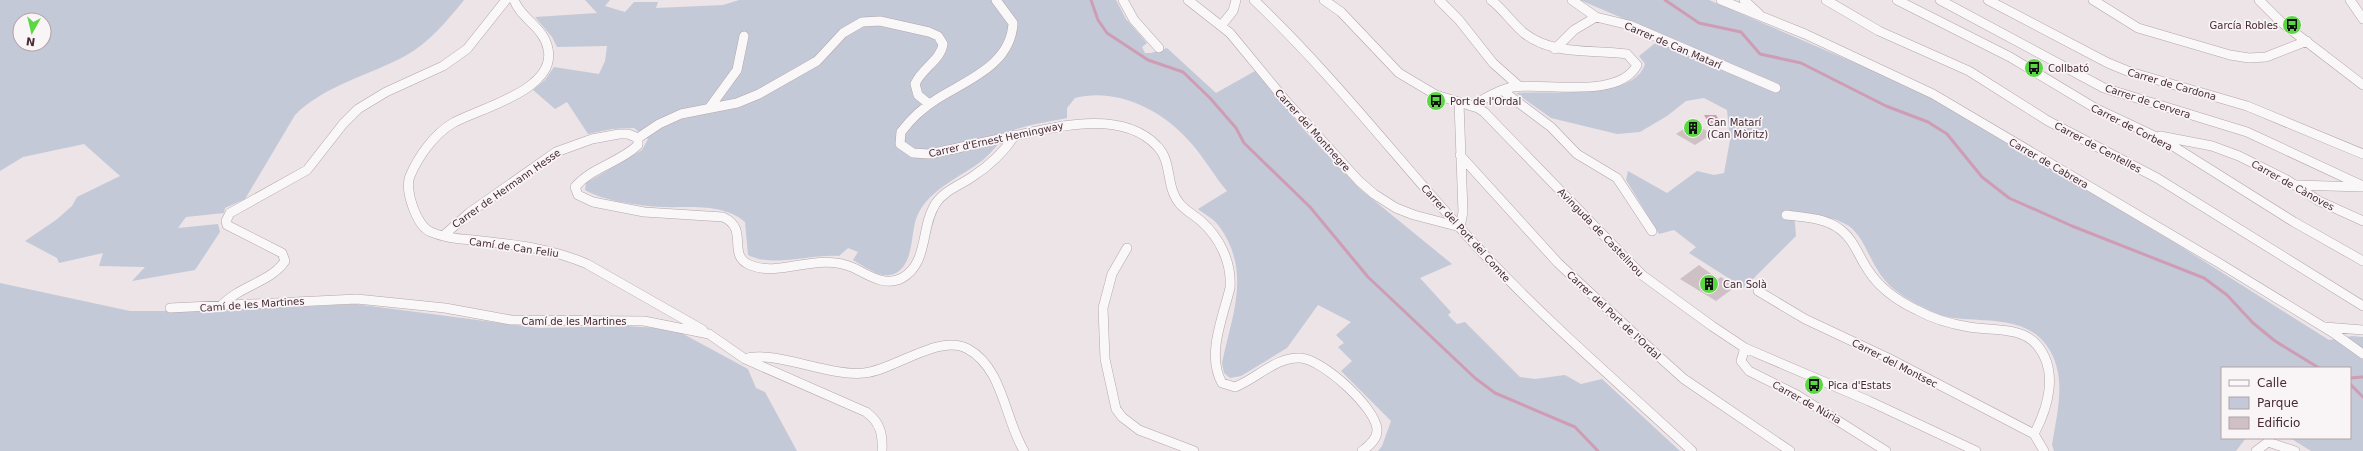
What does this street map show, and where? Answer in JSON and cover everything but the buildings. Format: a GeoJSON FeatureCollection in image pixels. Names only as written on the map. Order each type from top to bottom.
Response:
{"type":"FeatureCollection","features":[{"type":"Feature","properties":{"kind":"street"},"geometry":{"type":"LineString","coordinates":[[221,306],[234,292],[274,273],[283,265],[285,261],[282,253],[227,225],[226,221],[230,213],[307,170],[358,108],[386,92],[443,66],[467,49],[506,0]]}},
{"type":"Feature","properties":{"kind":"street","name":"Camí de Can Feliu"},"geometry":{"type":"LineString","coordinates":[[514,0],[546,38],[550,53],[547,68],[535,83],[525,90],[452,124],[426,148],[409,178],[412,206],[423,227],[430,232],[443,236],[534,247],[578,259],[709,334]]}},
{"type":"Feature","properties":{"kind":"street","name":"Carrer d'Ernest Hemingway"},"geometry":{"type":"LineString","coordinates":[[996,0],[1013,23],[1013,33],[1008,47],[977,76],[929,104],[899,136],[899,143],[911,152],[929,154],[1055,125],[1084,122],[1123,128],[1156,144],[1162,153],[1171,187],[1177,201],[1208,227],[1227,258],[1231,280],[1214,357],[1219,380],[1229,386],[1235,386],[1284,360],[1299,358],[1312,361],[1332,374],[1347,388],[1376,421],[1378,428],[1376,436],[1370,445],[1362,451]]}},
{"type":"Feature","properties":{"kind":"street"},"geometry":{"type":"LineString","coordinates":[[1123,0],[1134,20],[1159,48]]}},
{"type":"Feature","properties":{"kind":"street","name":"Carrer del Montnegre"},"geometry":{"type":"LineString","coordinates":[[1188,0],[1230,33],[1292,107],[1359,181],[1374,194],[1396,208],[1414,215],[1460,227]]}},
{"type":"Feature","properties":{"kind":"street"},"geometry":{"type":"LineString","coordinates":[[1221,26],[1233,11],[1236,0]]}},
{"type":"Feature","properties":{"kind":"street","name":"Carrer del Port del Comte"},"geometry":{"type":"LineString","coordinates":[[1254,0],[1278,22],[1350,98],[1460,227],[1548,320],[1692,451]]}},
{"type":"Feature","properties":{"kind":"street","name":"Avinguda de Castellnou"},"geometry":{"type":"LineString","coordinates":[[1324,0],[1341,12],[1399,73],[1436,95],[1471,106],[1484,112],[1642,275],[1745,348],[1869,401],[1976,451]]}},
{"type":"Feature","properties":{"kind":"street"},"geometry":{"type":"LineString","coordinates":[[1439,0],[1448,7],[1493,63],[1520,86]]}},
{"type":"Feature","properties":{"kind":"street"},"geometry":{"type":"LineString","coordinates":[[1471,106],[1512,87],[1558,88],[1597,86],[1617,82],[1634,73],[1636,69],[1635,61],[1627,54],[1555,48],[1536,42],[1524,33],[1491,0]]}},
{"type":"Feature","properties":{"kind":"street","name":"Carrer de Can Matarí"},"geometry":{"type":"LineString","coordinates":[[1572,0],[1596,17],[1636,28],[1776,88]]}},
{"type":"Feature","properties":{"kind":"street","name":"Carrer de Cabrera"},"geometry":{"type":"LineString","coordinates":[[1721,0],[1811,37],[1939,97],[2322,326],[2363,354]]}},
{"type":"Feature","properties":{"kind":"street"},"geometry":{"type":"LineString","coordinates":[[1744,0],[1762,18]]}},
{"type":"Feature","properties":{"kind":"street","name":"Carrer de Centelles"},"geometry":{"type":"LineString","coordinates":[[1826,0],[1884,34],[1969,71],[2048,121],[2163,181],[2363,306]]}},
{"type":"Feature","properties":{"kind":"street","name":"Carrer de Corbera"},"geometry":{"type":"LineString","coordinates":[[1897,0],[1926,16],[2010,57],[2095,108],[2151,134],[2363,261]]}},
{"type":"Feature","properties":{"kind":"street","name":"Carrer de Cervera"},"geometry":{"type":"LineString","coordinates":[[1940,0],[2104,88],[2247,132],[2363,187]]}},
{"type":"Feature","properties":{"kind":"street","name":"Carrer de Cardona"},"geometry":{"type":"LineString","coordinates":[[1988,0],[2108,63],[2130,72],[2248,106],[2363,154]]}},
{"type":"Feature","properties":{"kind":"street"},"geometry":{"type":"LineString","coordinates":[[2093,0],[2138,28],[2230,55],[2249,58],[2266,56],[2307,41]]}},
{"type":"Feature","properties":{"kind":"street"},"geometry":{"type":"LineString","coordinates":[[2260,0],[2281,22],[2363,85]]}},
{"type":"Feature","properties":{"kind":"street"},"geometry":{"type":"LineString","coordinates":[[2350,0],[2363,19]]}},
{"type":"Feature","properties":{"kind":"street"},"geometry":{"type":"LineString","coordinates":[[1555,48],[1563,39],[1589,19],[1596,17]]}},
{"type":"Feature","properties":{"kind":"street"},"geometry":{"type":"LineString","coordinates":[[929,104],[918,95],[915,84],[922,70],[941,53],[943,49],[942,41],[936,35],[927,32],[876,20],[863,21],[847,28],[818,60],[758,95],[738,103],[710,107],[671,118],[638,138],[640,141],[635,149],[581,180],[575,188],[578,195],[589,202],[636,211],[704,214],[725,218],[735,223],[738,228],[738,254],[741,260],[756,267],[775,268],[808,262],[839,263],[851,266],[880,282],[890,282],[907,276],[916,265],[921,252],[926,219],[936,203],[948,192],[989,164],[1005,149],[1015,135]]}},
{"type":"Feature","properties":{"kind":"street"},"geometry":{"type":"LineString","coordinates":[[710,107],[738,70],[744,36]]}},
{"type":"Feature","properties":{"kind":"street"},"geometry":{"type":"LineString","coordinates":[[1503,91],[1551,127],[1577,154],[1617,178],[1652,231]]}},
{"type":"Feature","properties":{"kind":"street"},"geometry":{"type":"LineString","coordinates":[[1459,103],[1463,212],[1460,227]]}},
{"type":"Feature","properties":{"kind":"street","name":"Carrer de Hermann Hesse"},"geometry":{"type":"LineString","coordinates":[[443,236],[463,217],[556,152],[592,139],[619,134],[628,134],[638,138]]}},
{"type":"Feature","properties":{"kind":"street","name":"Carrer de Cànoves"},"geometry":{"type":"LineString","coordinates":[[2151,134],[2224,150],[2253,162],[2296,185],[2319,201],[2363,221]]}},
{"type":"Feature","properties":{"kind":"street","name":"Carrer del Port de l'Ordal"},"geometry":{"type":"LineString","coordinates":[[1460,155],[1558,263],[1655,353],[1707,395],[1790,451]]}},
{"type":"Feature","properties":{"kind":"street"},"geometry":{"type":"LineString","coordinates":[[2296,185],[2363,187]]}},
{"type":"Feature","properties":{"kind":"street"},"geometry":{"type":"LineString","coordinates":[[1786,215],[1823,222],[1840,229],[1854,244],[1872,276],[1883,288],[1919,312],[1960,324],[2016,332],[2037,344],[2044,354],[2049,386],[2046,413],[2034,434],[2044,451]]}},
{"type":"Feature","properties":{"kind":"street"},"geometry":{"type":"LineString","coordinates":[[1127,248],[1112,273],[1103,308],[1104,362],[1116,409],[1120,416],[1133,427],[1194,451]]}},
{"type":"Feature","properties":{"kind":"street","name":"Carrer del Montsec"},"geometry":{"type":"LineString","coordinates":[[1758,290],[1791,313],[1889,359],[1989,413],[2034,434]]}},
{"type":"Feature","properties":{"kind":"street","name":"Camí de les Martines"},"geometry":{"type":"LineString","coordinates":[[170,308],[357,299],[444,308],[511,320],[644,321],[709,334],[745,359],[875,417],[883,434],[882,451]]}},
{"type":"Feature","properties":{"kind":"street"},"geometry":{"type":"LineString","coordinates":[[2322,326],[2363,330]]}},
{"type":"Feature","properties":{"kind":"street"},"geometry":{"type":"LineString","coordinates":[[745,359],[753,356],[762,356],[862,373],[881,370],[941,346],[963,347],[978,356],[990,373],[1013,433],[1024,451]]}},
{"type":"Feature","properties":{"kind":"street","name":"Carrer de Núria"},"geometry":{"type":"LineString","coordinates":[[1745,348],[1741,361],[1749,371],[1797,395],[1886,451]]}},
{"type":"Feature","properties":{"kind":"street"},"geometry":{"type":"LineString","coordinates":[[2256,451],[2268,442],[2296,451]]}},
{"type":"Feature","properties":{"kind":"green space"},"geometry":{"type":"Polygon","coordinates":[[[0,0],[464,0],[437,31],[414,51],[391,63],[333,88],[307,105],[295,115],[245,199],[225,208],[224,213],[186,217],[178,228],[218,224],[220,232],[195,270],[132,281],[145,267],[99,266],[103,253],[59,263],[57,258],[25,241],[56,220],[72,206],[77,197],[120,176],[84,144],[23,157],[0,171],[0,0]]]}},
{"type":"Feature","properties":{"kind":"green space"},"geometry":{"type":"Polygon","coordinates":[[[585,0],[610,0],[605,6],[625,12],[634,2],[658,2],[656,8],[723,5],[739,0],[1116,0],[1126,19],[1147,43],[1142,47],[1145,53],[1151,53],[1167,48],[1216,93],[1255,71],[1306,132],[1360,189],[1452,264],[1420,278],[1451,312],[1448,315],[1457,324],[1465,322],[1520,377],[1535,379],[1565,375],[1581,384],[1602,379],[1680,451],[1378,451],[1382,446],[1391,421],[1341,371],[1352,361],[1338,347],[1344,343],[1336,335],[1351,322],[1318,305],[1287,348],[1241,376],[1230,378],[1224,373],[1222,363],[1237,293],[1235,260],[1229,243],[1217,223],[1198,209],[1227,191],[1195,148],[1179,130],[1153,111],[1122,99],[1091,95],[1075,98],[1067,108],[1067,118],[1027,126],[1010,132],[983,160],[938,190],[924,205],[918,214],[908,259],[899,271],[893,274],[881,275],[869,270],[853,260],[858,252],[848,248],[839,256],[780,261],[758,259],[748,255],[745,222],[726,212],[716,209],[695,207],[662,207],[633,204],[612,200],[593,194],[585,190],[586,183],[642,150],[648,139],[634,128],[612,129],[588,134],[567,102],[555,109],[533,90],[545,80],[554,67],[599,74],[605,61],[607,46],[557,47],[552,37],[535,17],[597,13],[585,0]]]}},
{"type":"Feature","properties":{"kind":"green space"},"geometry":{"type":"Polygon","coordinates":[[[1580,0],[1709,0],[1929,96],[2172,241],[2329,340],[2352,336],[2363,337],[2363,451],[2311,451],[2292,439],[2351,439],[2351,367],[2221,367],[2221,439],[2245,439],[2236,451],[2054,451],[2052,445],[2058,407],[2059,382],[2057,369],[2053,358],[2047,346],[2038,336],[2017,325],[2004,322],[1944,316],[1915,303],[1898,293],[1884,280],[1862,241],[1854,230],[1843,223],[1829,218],[1794,211],[1796,236],[1744,288],[1689,253],[1696,247],[1674,230],[1659,234],[1626,180],[1628,171],[1667,193],[1697,171],[1714,175],[1724,173],[1730,140],[1727,110],[1704,98],[1686,101],[1667,116],[1640,132],[1617,134],[1551,118],[1516,93],[1588,91],[1608,89],[1625,84],[1638,76],[1645,64],[1639,56],[1664,36],[1580,0]]]}},
{"type":"Feature","properties":{"kind":"green space"},"geometry":{"type":"Polygon","coordinates":[[[0,283],[130,311],[222,311],[355,304],[539,328],[627,326],[674,329],[748,369],[756,388],[765,392],[797,451],[0,451],[0,283]]]}},
{"type":"Feature","properties":{"kind":"shaded area"},"geometry":{"type":"Polygon","coordinates":[[[1704,115],[1716,115],[1723,126],[1711,127],[1704,115]]]}},
{"type":"Feature","properties":{"kind":"waterway"},"geometry":{"type":"LineString","coordinates":[[1091,0],[1098,20],[1107,33],[1148,60],[1183,72],[1210,98],[1236,128],[1244,143],[1310,207],[1368,277],[1475,378],[1495,393],[1575,427],[1598,451]]}},
{"type":"Feature","properties":{"kind":"waterway"},"geometry":{"type":"LineString","coordinates":[[1665,0],[1699,23],[1741,32],[1760,54],[1801,63],[1886,106],[1928,122],[1947,134],[1982,177],[2009,198],[2072,226],[2204,278],[2227,295],[2253,323],[2275,341],[2317,367]]}},
{"type":"Feature","properties":{"kind":"waterway"},"geometry":{"type":"LineString","coordinates":[[2351,378],[2363,377]]}},
{"type":"Feature","properties":{"kind":"waterway"},"geometry":{"type":"LineString","coordinates":[[2351,385],[2363,397]]}},
{"type":"Feature","properties":{"kind":"place","name":"García Robles"},"geometry":{"type":"Point","coordinates":[2292,25]}},
{"type":"Feature","properties":{"kind":"place","name":"Collbató"},"geometry":{"type":"Point","coordinates":[2034,68]}},
{"type":"Feature","properties":{"kind":"place","name":"Port de l'Ordal"},"geometry":{"type":"Point","coordinates":[1436,101]}},
{"type":"Feature","properties":{"kind":"place","name":"Can Matarí (Can Mòritz)"},"geometry":{"type":"Point","coordinates":[1693,128]}},
{"type":"Feature","properties":{"kind":"place","name":"Can Solà"},"geometry":{"type":"Point","coordinates":[1709,284]}},
{"type":"Feature","properties":{"kind":"place","name":"Pica d'Estats"},"geometry":{"type":"Point","coordinates":[1814,385]}}]}
